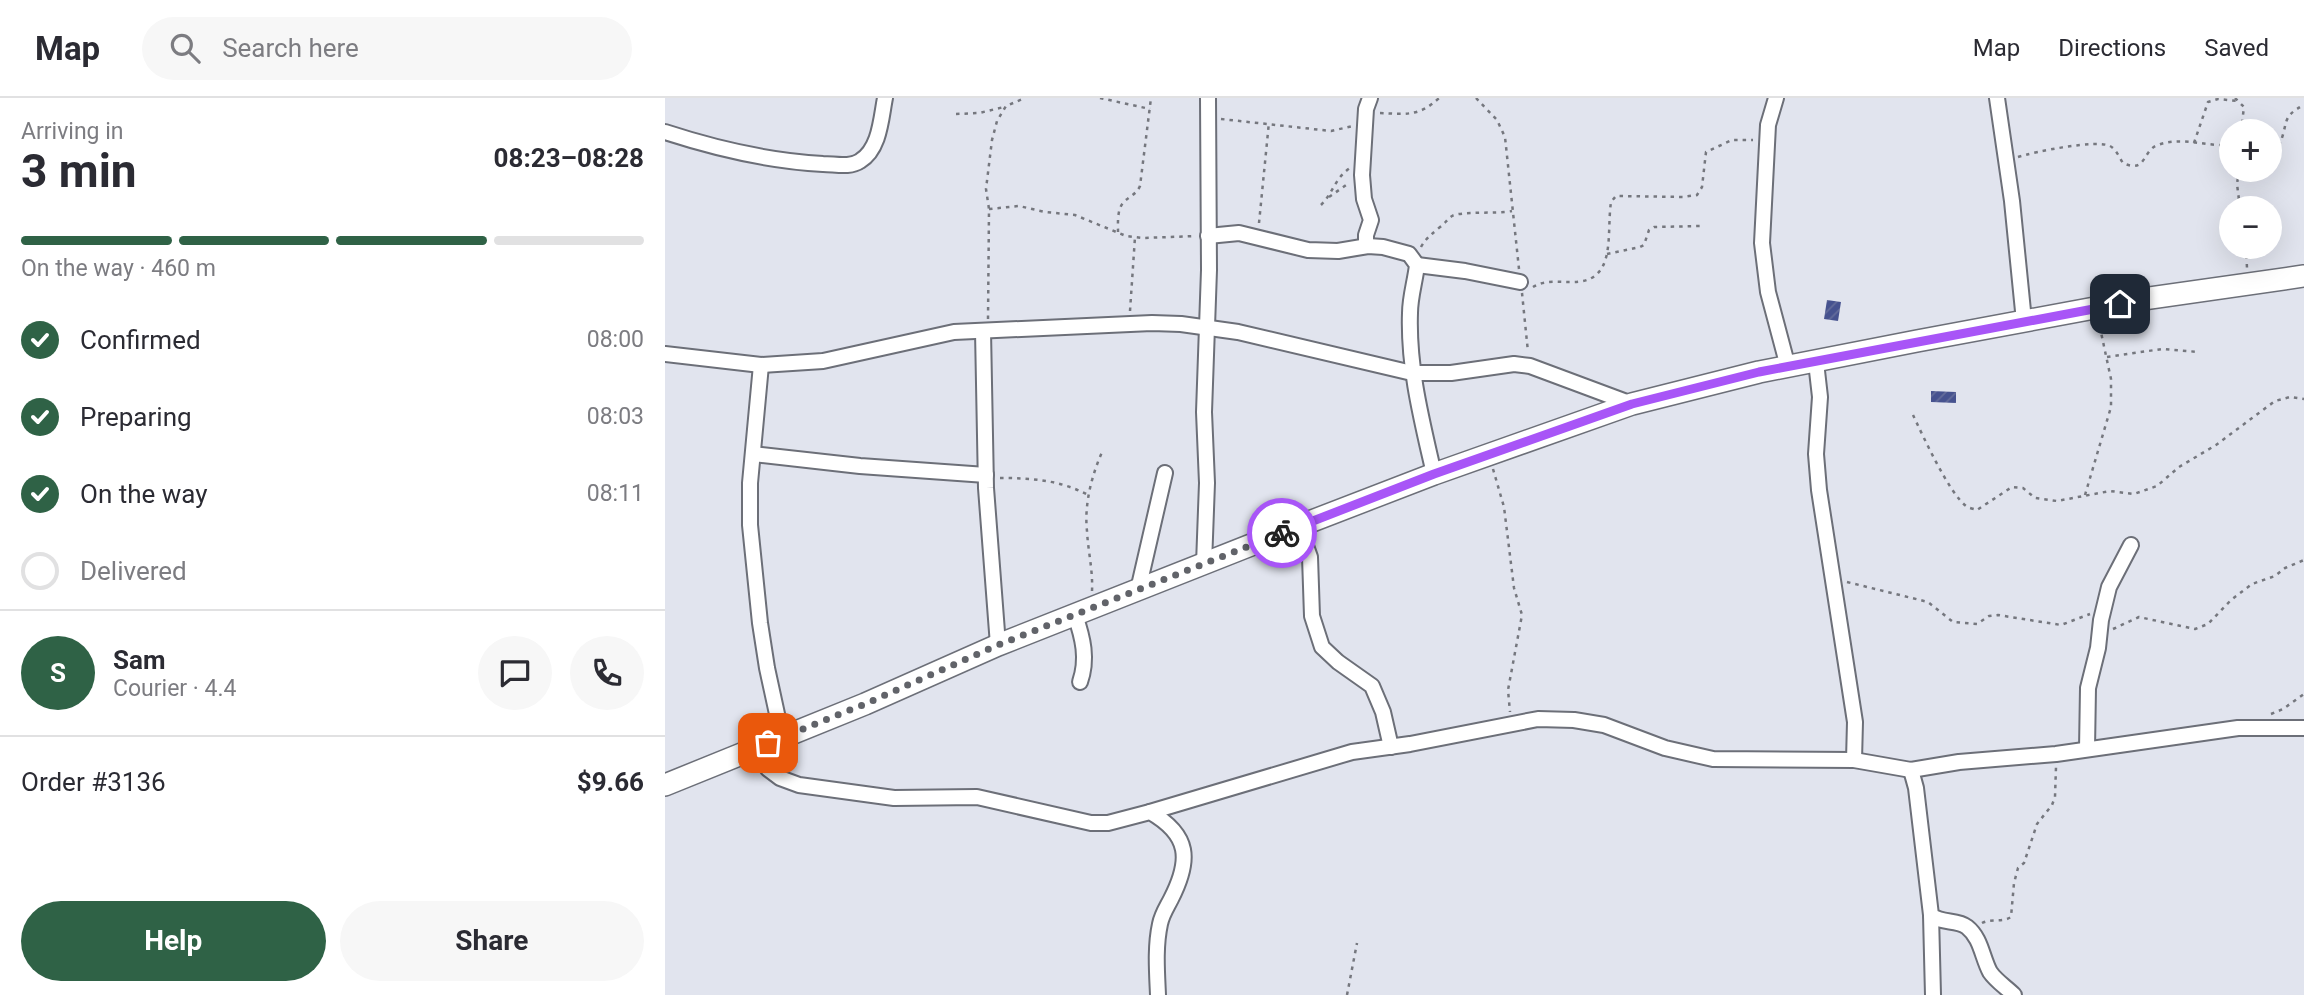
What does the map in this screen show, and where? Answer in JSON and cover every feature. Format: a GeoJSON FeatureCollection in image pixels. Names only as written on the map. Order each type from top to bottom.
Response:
{"type":"FeatureCollection","features":[{"type":"Feature","properties":{"kind":"street"},"geometry":{"type":"LineString","coordinates":[[665,132],[759,157],[799,163],[852,165],[862,161],[871,150],[885,98]]}},
{"type":"Feature","properties":{"kind":"street"},"geometry":{"type":"LineString","coordinates":[[1204,564],[1207,483],[1204,412],[1209,270],[1208,98]]}},
{"type":"Feature","properties":{"kind":"street"},"geometry":{"type":"LineString","coordinates":[[1366,246],[1371,220],[1364,199],[1362,178],[1366,116],[1370,98]]}},
{"type":"Feature","properties":{"kind":"street"},"geometry":{"type":"LineString","coordinates":[[1776,98],[1768,125],[1762,243],[1772,312],[1788,367]]}},
{"type":"Feature","properties":{"kind":"street"},"geometry":{"type":"LineString","coordinates":[[1997,98],[2012,201],[2024,321]]}},
{"type":"Feature","properties":{"kind":"street"},"geometry":{"type":"LineString","coordinates":[[1208,235],[1231,232],[1308,250],[1338,251],[1366,246],[1399,250],[1409,254],[1416,262],[1520,282]]}},
{"type":"Feature","properties":{"kind":"street"},"geometry":{"type":"LineString","coordinates":[[1416,262],[1409,317],[1412,373],[1434,474]]}},
{"type":"Feature","properties":{"kind":"street"},"geometry":{"type":"LineString","coordinates":[[665,785],[865,704],[998,645],[1299,526],[1434,474],[1632,404],[1759,372],[2024,321],[2143,299],[2304,276]]}},
{"type":"Feature","properties":{"kind":"street"},"geometry":{"type":"LineString","coordinates":[[665,354],[761,365],[823,361],[954,332],[1181,324],[1207,326],[1412,373],[1451,373],[1514,364],[1530,366],[1632,404]]}},
{"type":"Feature","properties":{"kind":"street"},"geometry":{"type":"LineString","coordinates":[[985,331],[986,476],[998,645]]}},
{"type":"Feature","properties":{"kind":"street"},"geometry":{"type":"LineString","coordinates":[[1817,362],[1821,397],[1816,454],[1819,490],[1855,722],[1854,760]]}},
{"type":"Feature","properties":{"kind":"street"},"geometry":{"type":"LineString","coordinates":[[761,365],[750,524],[760,623],[782,737]]}},
{"type":"Feature","properties":{"kind":"street"},"geometry":{"type":"LineString","coordinates":[[753,454],[986,476]]}},
{"type":"Feature","properties":{"kind":"street"},"geometry":{"type":"LineString","coordinates":[[1138,590],[1165,473]]}},
{"type":"Feature","properties":{"kind":"street"},"geometry":{"type":"LineString","coordinates":[[1299,526],[1310,557],[1312,616],[1322,647],[1372,686],[1383,712],[1391,747]]}},
{"type":"Feature","properties":{"kind":"street"},"geometry":{"type":"LineString","coordinates":[[2087,750],[2088,688],[2103,613],[2109,587],[2131,545]]}},
{"type":"Feature","properties":{"kind":"street"},"geometry":{"type":"LineString","coordinates":[[1080,682],[1084,670],[1083,612]]}},
{"type":"Feature","properties":{"kind":"street"},"geometry":{"type":"LineString","coordinates":[[754,750],[768,769],[780,778],[799,785],[894,798],[977,797],[1091,823],[1108,823],[1352,752],[1538,719],[1574,720],[1604,725],[1665,748],[1713,759],[1854,760],[1911,770],[1959,762],[2056,754],[2256,726],[2304,728]]}},
{"type":"Feature","properties":{"kind":"street"},"geometry":{"type":"LineString","coordinates":[[1911,770],[1917,796],[1931,915],[1933,995]]}},
{"type":"Feature","properties":{"kind":"street"},"geometry":{"type":"LineString","coordinates":[[1150,812],[1162,819],[1179,837],[1185,856],[1184,869],[1159,926],[1158,995]]}},
{"type":"Feature","properties":{"kind":"street"},"geometry":{"type":"LineString","coordinates":[[1931,915],[1936,919],[1962,924],[1972,933],[1991,973],[2014,995]]}},
{"type":"Feature","properties":{"kind":"path"},"geometry":{"type":"LineString","coordinates":[[956,114],[979,113],[1025,98]]}},
{"type":"Feature","properties":{"kind":"path"},"geometry":{"type":"LineString","coordinates":[[1100,98],[1150,109]]}},
{"type":"Feature","properties":{"kind":"path"},"geometry":{"type":"LineString","coordinates":[[1118,233],[1119,211],[1124,203],[1138,192],[1140,186],[1151,98]]}},
{"type":"Feature","properties":{"kind":"path"},"geometry":{"type":"LineString","coordinates":[[1207,117],[1331,131],[1345,129],[1366,116],[1418,113],[1439,98]]}},
{"type":"Feature","properties":{"kind":"path"},"geometry":{"type":"LineString","coordinates":[[1476,98],[1497,120],[1505,137],[1530,366]]}},
{"type":"Feature","properties":{"kind":"path"},"geometry":{"type":"LineString","coordinates":[[2194,143],[2208,102],[2237,99],[2245,111],[2243,119]]}},
{"type":"Feature","properties":{"kind":"path"},"geometry":{"type":"LineString","coordinates":[[2282,136],[2290,112],[2304,105]]}},
{"type":"Feature","properties":{"kind":"path"},"geometry":{"type":"LineString","coordinates":[[985,331],[989,209],[986,189],[992,140],[999,116],[1006,106]]}},
{"type":"Feature","properties":{"kind":"path"},"geometry":{"type":"LineString","coordinates":[[1257,237],[1269,122]]}},
{"type":"Feature","properties":{"kind":"path"},"geometry":{"type":"LineString","coordinates":[[1523,301],[1533,286],[1544,282],[1591,281],[1597,276],[1607,254],[1611,202],[1616,196],[1697,195],[1702,187],[1705,155],[1709,149],[1740,139],[1767,141]]}},
{"type":"Feature","properties":{"kind":"path"},"geometry":{"type":"LineString","coordinates":[[2005,162],[2061,146],[2102,144],[2113,148],[2123,163],[2135,166],[2141,164],[2152,147],[2157,145],[2182,141],[2219,146]]}},
{"type":"Feature","properties":{"kind":"path"},"geometry":{"type":"LineString","coordinates":[[1329,197],[1338,178],[1346,170],[1363,163]]}},
{"type":"Feature","properties":{"kind":"path"},"geometry":{"type":"LineString","coordinates":[[1321,205],[1348,184],[1362,178]]}},
{"type":"Feature","properties":{"kind":"path"},"geometry":{"type":"LineString","coordinates":[[989,209],[1019,206],[1075,215],[1135,237],[1208,235]]}},
{"type":"Feature","properties":{"kind":"path"},"geometry":{"type":"LineString","coordinates":[[1416,262],[1427,238],[1450,217],[1458,213],[1490,214],[1512,211]]}},
{"type":"Feature","properties":{"kind":"path"},"geometry":{"type":"LineString","coordinates":[[1607,254],[1644,245],[1649,230],[1654,227],[1700,226]]}},
{"type":"Feature","properties":{"kind":"path"},"geometry":{"type":"LineString","coordinates":[[1131,324],[1135,237]]}},
{"type":"Feature","properties":{"kind":"path"},"geometry":{"type":"LineString","coordinates":[[2247,259],[2248,283]]}},
{"type":"Feature","properties":{"kind":"path"},"geometry":{"type":"LineString","coordinates":[[2085,495],[2111,407],[2111,379],[2096,309]]}},
{"type":"Feature","properties":{"kind":"path"},"geometry":{"type":"LineString","coordinates":[[2107,357],[2162,349],[2199,352]]}},
{"type":"Feature","properties":{"kind":"path"},"geometry":{"type":"LineString","coordinates":[[1913,415],[1944,474],[1966,507],[1977,510],[2012,487],[2023,488],[2035,498],[2045,501],[2071,500],[2111,491],[2127,495],[2157,486],[2179,467],[2216,445],[2276,401],[2290,397],[2304,399]]}},
{"type":"Feature","properties":{"kind":"path"},"geometry":{"type":"LineString","coordinates":[[1083,612],[1093,568],[1087,531],[1090,496],[1097,463],[1103,450]]}},
{"type":"Feature","properties":{"kind":"path"},"geometry":{"type":"LineString","coordinates":[[1487,456],[1504,507],[1514,588],[1522,615],[1509,690],[1512,723]]}},
{"type":"Feature","properties":{"kind":"path"},"geometry":{"type":"LineString","coordinates":[[986,476],[1052,481],[1090,496]]}},
{"type":"Feature","properties":{"kind":"path"},"geometry":{"type":"LineString","coordinates":[[2099,633],[2139,617],[2195,629],[2208,624],[2231,600],[2252,584],[2275,576],[2285,568],[2304,560]]}},
{"type":"Feature","properties":{"kind":"path"},"geometry":{"type":"LineString","coordinates":[[1833,579],[1928,602],[1951,621],[1970,624],[1977,624],[1989,616],[1998,615],[2061,625],[2088,615],[2103,613]]}},
{"type":"Feature","properties":{"kind":"path"},"geometry":{"type":"LineString","coordinates":[[2272,714],[2304,694]]}},
{"type":"Feature","properties":{"kind":"path"},"geometry":{"type":"LineString","coordinates":[[1972,933],[1985,922],[2011,917],[2018,868],[2024,863],[2037,824],[2055,797],[2056,754]]}},
{"type":"Feature","properties":{"kind":"path"},"geometry":{"type":"LineString","coordinates":[[1347,995],[1357,943]]}},
{"type":"Feature","properties":{"kind":"building"},"geometry":{"type":"Polygon","coordinates":[[[1827,300],[1841,302],[1838,321],[1824,319],[1827,300]]]}},
{"type":"Feature","properties":{"kind":"building"},"geometry":{"type":"Polygon","coordinates":[[[1931,391],[1956,392],[1956,403],[1931,402],[1931,391]]]}},
{"type":"Feature","properties":{"kind":"way so far"},"geometry":{"type":"LineString","coordinates":[[768,743],[865,704],[998,645],[1282,533]]}},
{"type":"Feature","properties":{"kind":"route"},"geometry":{"type":"LineString","coordinates":[[1282,533],[1434,474],[1632,404],[1759,372],[2120,304]]}}]}
